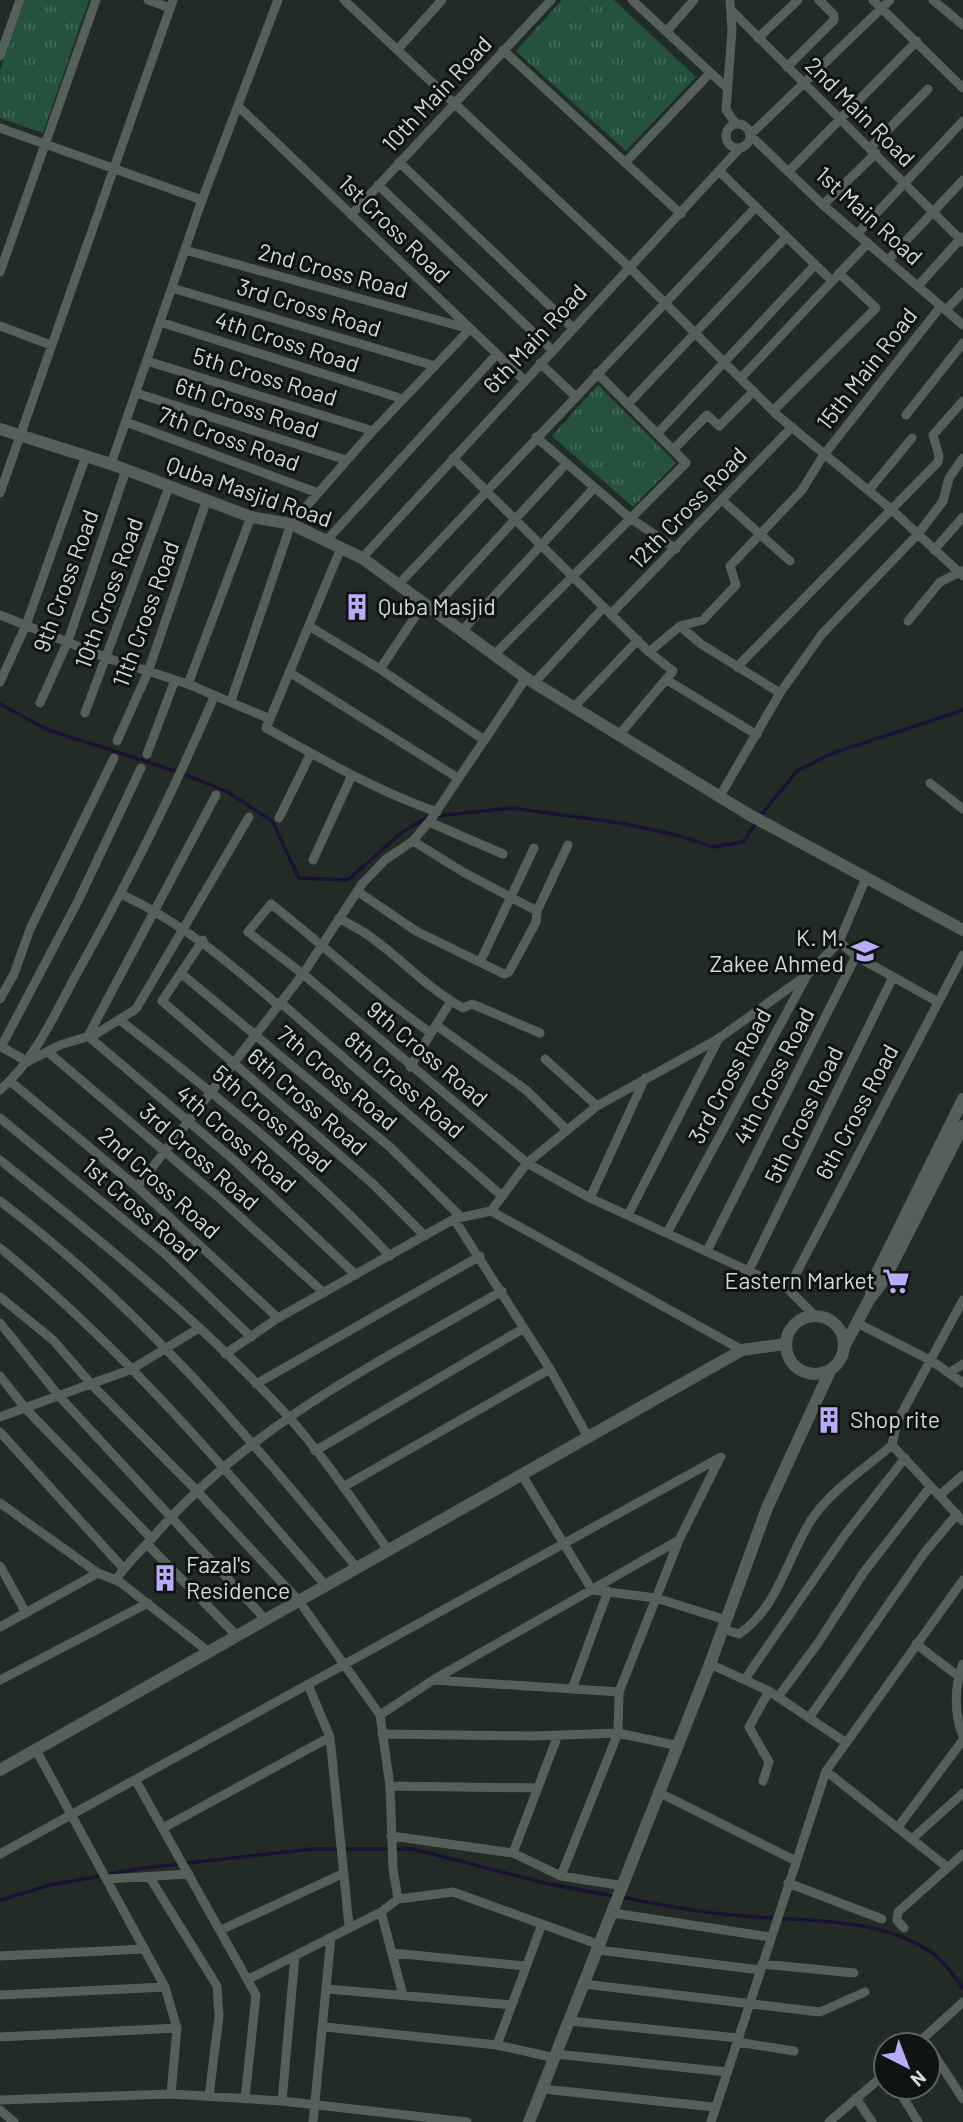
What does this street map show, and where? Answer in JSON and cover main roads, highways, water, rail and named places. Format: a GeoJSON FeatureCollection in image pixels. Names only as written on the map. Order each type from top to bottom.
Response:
{"type":"FeatureCollection","features":[{"type":"Feature","properties":{"kind":"waterway"},"geometry":{"type":"LineString","coordinates":[[0,704],[46,729],[181,773],[226,791],[272,821],[299,878],[348,880],[401,833],[428,817]]}},
{"type":"Feature","properties":{"kind":"waterway"},"geometry":{"type":"LineString","coordinates":[[760,816],[797,771],[830,754],[963,710]]}},
{"type":"Feature","properties":{"kind":"waterway"},"geometry":{"type":"LineString","coordinates":[[436,816],[512,808],[620,823],[677,835],[713,847],[743,842],[756,823]]}},
{"type":"Feature","properties":{"kind":"waterway"},"geometry":{"type":"LineString","coordinates":[[0,1900],[50,1885],[144,1868],[312,1849],[413,1849],[549,1884],[613,1896]]}},
{"type":"Feature","properties":{"kind":"waterway"},"geometry":{"type":"LineString","coordinates":[[621,1897],[704,1912],[834,1922],[885,1931],[931,1952],[963,1988]]}},
{"type":"Feature","properties":{"kind":"place","name":"Quba Masjid"},"geometry":{"type":"Point","coordinates":[357,607]}},
{"type":"Feature","properties":{"kind":"place","name":"K. M. Zakee Ahmed"},"geometry":{"type":"Point","coordinates":[865,951]}},
{"type":"Feature","properties":{"kind":"place","name":"Eastern Market"},"geometry":{"type":"Point","coordinates":[896,1281]}},
{"type":"Feature","properties":{"kind":"place","name":"Shop rite"},"geometry":{"type":"Point","coordinates":[829,1420]}},
{"type":"Feature","properties":{"kind":"place","name":"Fazal's Residence"},"geometry":{"type":"Point","coordinates":[165,1578]}}]}
